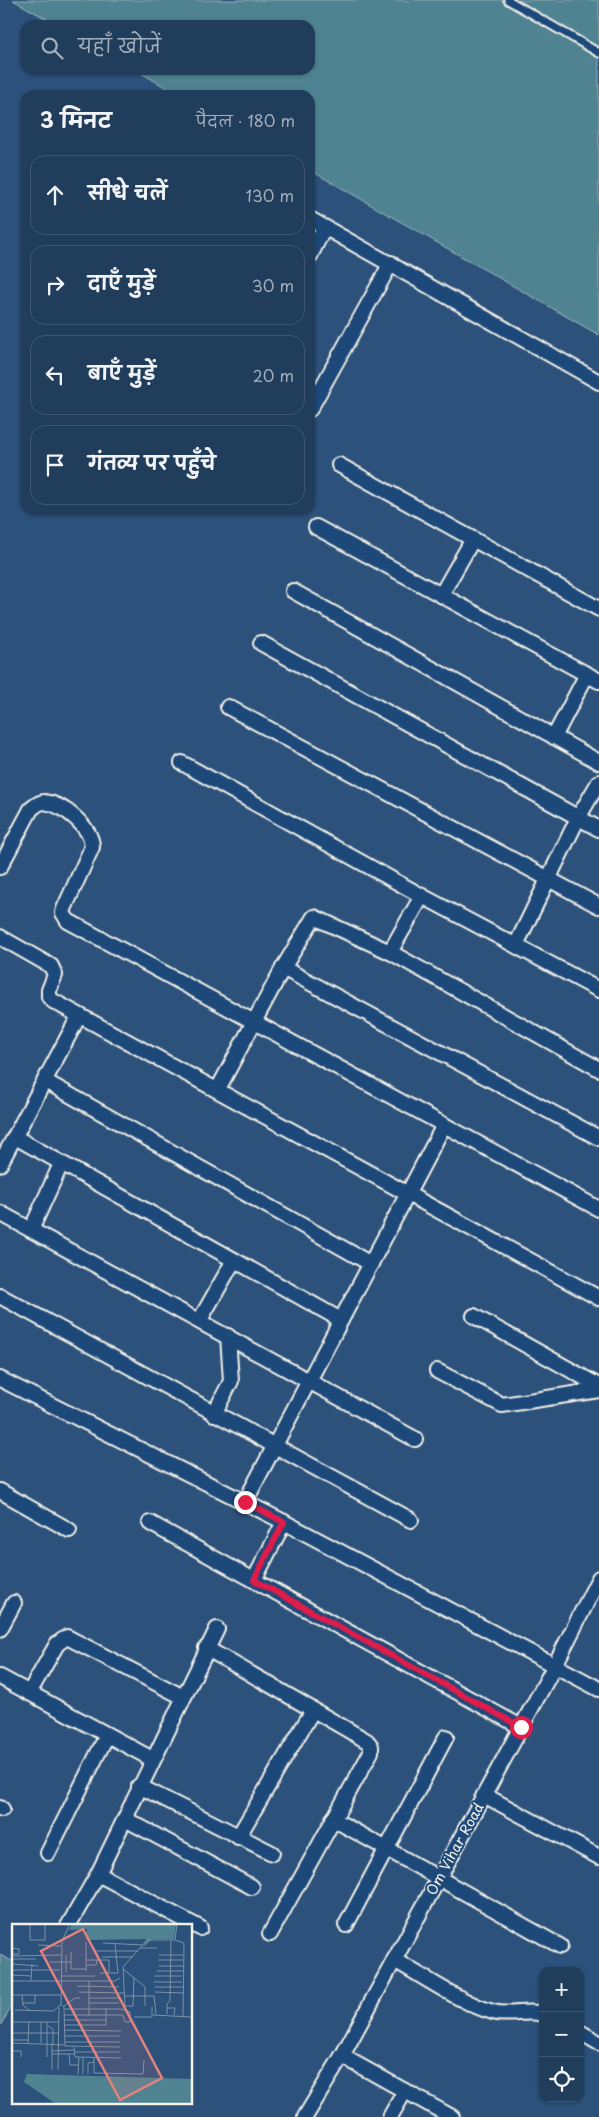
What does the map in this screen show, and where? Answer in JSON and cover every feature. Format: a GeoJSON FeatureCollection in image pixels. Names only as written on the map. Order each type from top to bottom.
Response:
{"type":"FeatureCollection","features":[{"type":"Feature","properties":{"kind":"street"},"geometry":{"type":"LineString","coordinates":[[315,223],[391,263],[599,382]]}},
{"type":"Feature","properties":{"kind":"street"},"geometry":{"type":"LineString","coordinates":[[315,246],[324,228]]}},
{"type":"Feature","properties":{"kind":"street"},"geometry":{"type":"LineString","coordinates":[[315,400],[391,263]]}},
{"type":"Feature","properties":{"kind":"street"},"geometry":{"type":"LineString","coordinates":[[339,465],[599,609]]}},
{"type":"Feature","properties":{"kind":"street"},"geometry":{"type":"LineString","coordinates":[[316,527],[593,678],[554,737]]}},
{"type":"Feature","properties":{"kind":"street"},"geometry":{"type":"LineString","coordinates":[[441,595],[473,539]]}},
{"type":"Feature","properties":{"kind":"street"},"geometry":{"type":"LineString","coordinates":[[293,591],[599,762]]}},
{"type":"Feature","properties":{"kind":"street"},"geometry":{"type":"LineString","coordinates":[[261,643],[599,829]]}},
{"type":"Feature","properties":{"kind":"street"},"geometry":{"type":"LineString","coordinates":[[228,707],[599,906]]}},
{"type":"Feature","properties":{"kind":"street"},"geometry":{"type":"LineString","coordinates":[[182,762],[422,896],[599,990]]}},
{"type":"Feature","properties":{"kind":"street"},"geometry":{"type":"LineString","coordinates":[[516,945],[578,818],[599,782]]}},
{"type":"Feature","properties":{"kind":"street"},"geometry":{"type":"LineString","coordinates":[[0,867],[30,809],[38,803],[44,802],[65,812],[78,820],[92,837],[92,847],[64,909],[65,917],[599,1210]]}},
{"type":"Feature","properties":{"kind":"street"},"geometry":{"type":"LineString","coordinates":[[390,952],[422,896]]}},
{"type":"Feature","properties":{"kind":"street"},"geometry":{"type":"LineString","coordinates":[[218,1089],[283,968],[314,917],[319,917],[390,952],[599,1068]]}},
{"type":"Feature","properties":{"kind":"street"},"geometry":{"type":"LineString","coordinates":[[0,937],[50,966],[54,975],[49,990],[49,997],[79,1016],[218,1089],[599,1298]]}},
{"type":"Feature","properties":{"kind":"street"},"geometry":{"type":"LineString","coordinates":[[283,968],[599,1138]]}},
{"type":"Feature","properties":{"kind":"street"},"geometry":{"type":"LineString","coordinates":[[0,1164],[79,1016]]}},
{"type":"Feature","properties":{"kind":"street"},"geometry":{"type":"LineString","coordinates":[[45,1080],[371,1264]]}},
{"type":"Feature","properties":{"kind":"street"},"geometry":{"type":"LineString","coordinates":[[245,1502],[444,1125]]}},
{"type":"Feature","properties":{"kind":"street"},"geometry":{"type":"LineString","coordinates":[[15,1137],[341,1320]]}},
{"type":"Feature","properties":{"kind":"street"},"geometry":{"type":"LineString","coordinates":[[31,1230],[61,1164]]}},
{"type":"Feature","properties":{"kind":"street"},"geometry":{"type":"LineString","coordinates":[[0,1213],[200,1320],[415,1440]]}},
{"type":"Feature","properties":{"kind":"street"},"geometry":{"type":"LineString","coordinates":[[200,1320],[234,1260]]}},
{"type":"Feature","properties":{"kind":"street"},"geometry":{"type":"LineString","coordinates":[[0,1296],[411,1520]]}},
{"type":"Feature","properties":{"kind":"street"},"geometry":{"type":"LineString","coordinates":[[474,1316],[599,1388]]}},
{"type":"Feature","properties":{"kind":"street"},"geometry":{"type":"LineString","coordinates":[[214,1414],[231,1381],[228,1336]]}},
{"type":"Feature","properties":{"kind":"street"},"geometry":{"type":"LineString","coordinates":[[437,1371],[502,1404],[599,1388]]}},
{"type":"Feature","properties":{"kind":"street"},"geometry":{"type":"LineString","coordinates":[[0,1379],[284,1522],[599,1689]]}},
{"type":"Feature","properties":{"kind":"street"},"geometry":{"type":"LineString","coordinates":[[0,1491],[69,1530]]}},
{"type":"Feature","properties":{"kind":"street"},"geometry":{"type":"LineString","coordinates":[[254,1580],[284,1522]]}},
{"type":"Feature","properties":{"kind":"street"},"geometry":{"type":"LineString","coordinates":[[150,1523],[521,1727]]}},
{"type":"Feature","properties":{"kind":"street","name":"Om Vihar Road"},"geometry":{"type":"LineString","coordinates":[[305,2117],[342,2056],[555,1665],[599,1578]]}},
{"type":"Feature","properties":{"kind":"street"},"geometry":{"type":"LineString","coordinates":[[0,1629],[14,1603]]}},
{"type":"Feature","properties":{"kind":"street"},"geometry":{"type":"LineString","coordinates":[[69,1924],[98,1874],[152,1759],[217,1629]]}},
{"type":"Feature","properties":{"kind":"street"},"geometry":{"type":"LineString","coordinates":[[29,1693],[57,1644],[67,1637],[183,1697]]}},
{"type":"Feature","properties":{"kind":"street"},"geometry":{"type":"LineString","coordinates":[[206,1648],[367,1741],[371,1746],[371,1752],[270,1934]]}},
{"type":"Feature","properties":{"kind":"street"},"geometry":{"type":"LineString","coordinates":[[0,1676],[152,1759]]}},
{"type":"Feature","properties":{"kind":"street"},"geometry":{"type":"LineString","coordinates":[[238,1836],[313,1710]]}},
{"type":"Feature","properties":{"kind":"street"},"geometry":{"type":"LineString","coordinates":[[48,1854],[108,1735]]}},
{"type":"Feature","properties":{"kind":"street"},"geometry":{"type":"LineString","coordinates":[[346,1924],[446,1737]]}},
{"type":"Feature","properties":{"kind":"street"},"geometry":{"type":"LineString","coordinates":[[140,1786],[272,1853]]}},
{"type":"Feature","properties":{"kind":"street"},"geometry":{"type":"LineString","coordinates":[[484,1795],[599,1857]]}},
{"type":"Feature","properties":{"kind":"street"},"geometry":{"type":"LineString","coordinates":[[125,1819],[252,1887]]}},
{"type":"Feature","properties":{"kind":"street"},"geometry":{"type":"LineString","coordinates":[[334,1819],[560,1946]]}},
{"type":"Feature","properties":{"kind":"street"},"geometry":{"type":"LineString","coordinates":[[98,1874],[200,1928]]}},
{"type":"Feature","properties":{"kind":"street"},"geometry":{"type":"LineString","coordinates":[[394,1960],[482,2009],[507,2016],[533,2012],[539,2013]]}},
{"type":"Feature","properties":{"kind":"street"},"geometry":{"type":"LineString","coordinates":[[584,2034],[599,2043]]}},
{"type":"Feature","properties":{"kind":"street"},"geometry":{"type":"LineString","coordinates":[[342,2056],[447,2116]]}},
{"type":"Feature","properties":{"kind":"street"},"geometry":{"type":"LineString","coordinates":[[390,2117],[405,2091]]}},
{"type":"Feature","properties":{"kind":"lane"},"geometry":{"type":"LineString","coordinates":[[508,0],[599,53]]}},
{"type":"Feature","properties":{"kind":"green space"},"geometry":{"type":"Polygon","coordinates":[[[13,0],[599,0],[599,335],[315,173],[315,90],[170,90],[145,75],[315,75],[315,20],[48,20],[13,0]]]}},
{"type":"Feature","properties":{"kind":"green space"},"geometry":{"type":"Polygon","coordinates":[[[0,1955],[12,1961],[12,2006],[0,2026],[0,1955]]]}},
{"type":"Feature","properties":{"kind":"route"},"geometry":{"type":"LineString","coordinates":[[245,1502],[284,1522],[254,1580],[521,1727]]}}]}
